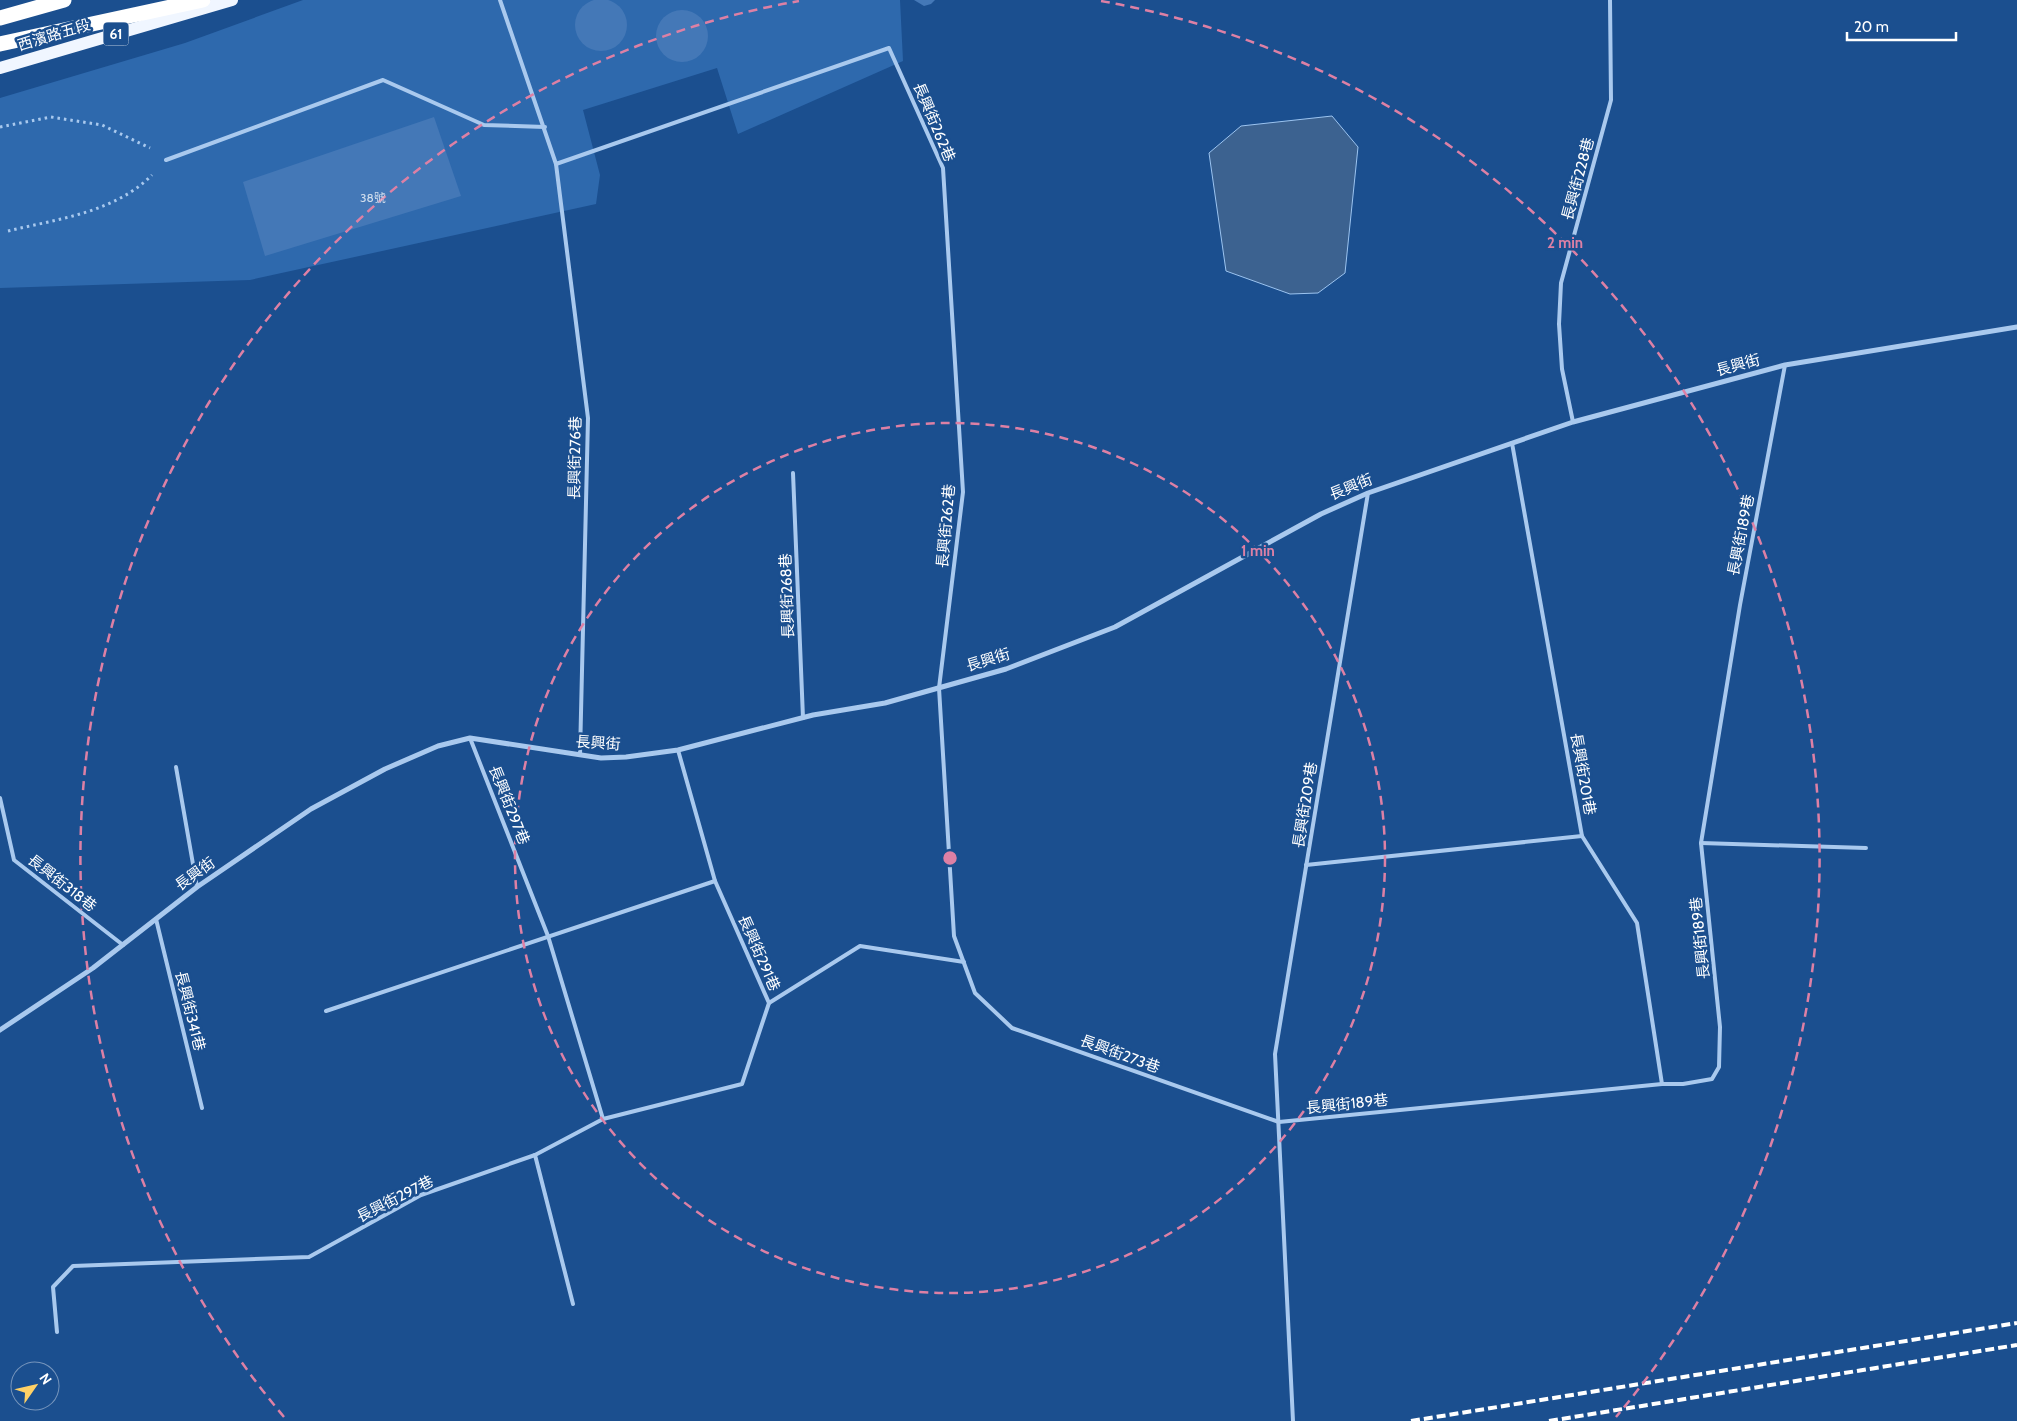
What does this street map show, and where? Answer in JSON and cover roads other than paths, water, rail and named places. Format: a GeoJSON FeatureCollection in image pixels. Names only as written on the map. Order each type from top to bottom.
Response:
{"type":"FeatureCollection","features":[{"type":"Feature","properties":{"kind":"highway"},"geometry":{"type":"LineString","coordinates":[[0,18],[64,0]]}},
{"type":"Feature","properties":{"kind":"highway"},"geometry":{"type":"LineString","coordinates":[[0,44],[203,0]]}},
{"type":"Feature","properties":{"kind":"main road","name":"西濱路五段"},"geometry":{"type":"LineString","coordinates":[[0,68],[232,0]]}},
{"type":"Feature","properties":{"kind":"street","name":"長興街"},"geometry":{"type":"LineString","coordinates":[[0,1030],[93,968],[197,886],[333,795],[438,746],[470,738],[580,755],[626,757],[678,750],[803,718],[885,703],[1006,669],[1115,627],[1320,514],[1368,493],[1573,422],[1785,365],[2017,327]]}},
{"type":"Feature","properties":{"kind":"lane"},"geometry":{"type":"LineString","coordinates":[[500,0],[545,127],[556,164]]}},
{"type":"Feature","properties":{"kind":"lane","name":"長興街228巷"},"geometry":{"type":"LineString","coordinates":[[1573,422],[1562,369],[1559,324],[1561,283],[1611,100],[1610,0]]}},
{"type":"Feature","properties":{"kind":"lane","name":"長興街262巷"},"geometry":{"type":"LineString","coordinates":[[556,164],[889,48],[943,168],[963,492],[939,688]]}},
{"type":"Feature","properties":{"kind":"lane"},"geometry":{"type":"LineString","coordinates":[[166,160],[383,80],[484,125],[545,127]]}},
{"type":"Feature","properties":{"kind":"lane","name":"長興街276巷"},"geometry":{"type":"LineString","coordinates":[[556,164],[588,418],[580,755]]}},
{"type":"Feature","properties":{"kind":"lane","name":"長興街189巷"},"geometry":{"type":"LineString","coordinates":[[1279,1122],[1662,1084],[1683,1084],[1712,1079],[1719,1067],[1720,1027],[1701,843],[1740,605],[1785,365]]}},
{"type":"Feature","properties":{"kind":"lane","name":"長興街201巷"},"geometry":{"type":"LineString","coordinates":[[1306,865],[1582,836],[1512,443]]}},
{"type":"Feature","properties":{"kind":"lane","name":"長興街268巷"},"geometry":{"type":"LineString","coordinates":[[793,473],[803,718]]}},
{"type":"Feature","properties":{"kind":"lane","name":"長興街209巷"},"geometry":{"type":"LineString","coordinates":[[1279,1122],[1275,1054],[1368,493]]}},
{"type":"Feature","properties":{"kind":"lane","name":"長興街273巷"},"geometry":{"type":"LineString","coordinates":[[939,688],[954,936],[975,993],[1012,1028],[1279,1122]]}},
{"type":"Feature","properties":{"kind":"lane","name":"長興街297巷"},"geometry":{"type":"LineString","coordinates":[[57,1332],[53,1287],[73,1266],[309,1257],[421,1194],[535,1155],[603,1119],[548,936],[470,738]]}},
{"type":"Feature","properties":{"kind":"lane","name":"長興街291巷"},"geometry":{"type":"LineString","coordinates":[[603,1119],[742,1084],[770,1003],[715,881],[678,750]]}},
{"type":"Feature","properties":{"kind":"lane"},"geometry":{"type":"LineString","coordinates":[[176,767],[197,886]]}},
{"type":"Feature","properties":{"kind":"lane","name":"長興街318巷"},"geometry":{"type":"LineString","coordinates":[[0,798],[14,860],[123,945]]}},
{"type":"Feature","properties":{"kind":"lane"},"geometry":{"type":"LineString","coordinates":[[1582,836],[1638,923],[1662,1084]]}},
{"type":"Feature","properties":{"kind":"lane"},"geometry":{"type":"LineString","coordinates":[[1701,843],[1866,848]]}},
{"type":"Feature","properties":{"kind":"lane"},"geometry":{"type":"LineString","coordinates":[[326,1011],[715,881]]}},
{"type":"Feature","properties":{"kind":"lane","name":"長興街341巷"},"geometry":{"type":"LineString","coordinates":[[156,919],[202,1108]]}},
{"type":"Feature","properties":{"kind":"lane"},"geometry":{"type":"LineString","coordinates":[[770,1003],[860,946],[964,962]]}},
{"type":"Feature","properties":{"kind":"lane"},"geometry":{"type":"LineString","coordinates":[[1279,1122],[1293,1421]]}},
{"type":"Feature","properties":{"kind":"lane"},"geometry":{"type":"LineString","coordinates":[[535,1155],[573,1304]]}},
{"type":"Feature","properties":{"kind":"railway"},"geometry":{"type":"LineString","coordinates":[[1411,1421],[2017,1323]]}},
{"type":"Feature","properties":{"kind":"railway"},"geometry":{"type":"LineString","coordinates":[[1549,1421],[2017,1345]]}}]}
